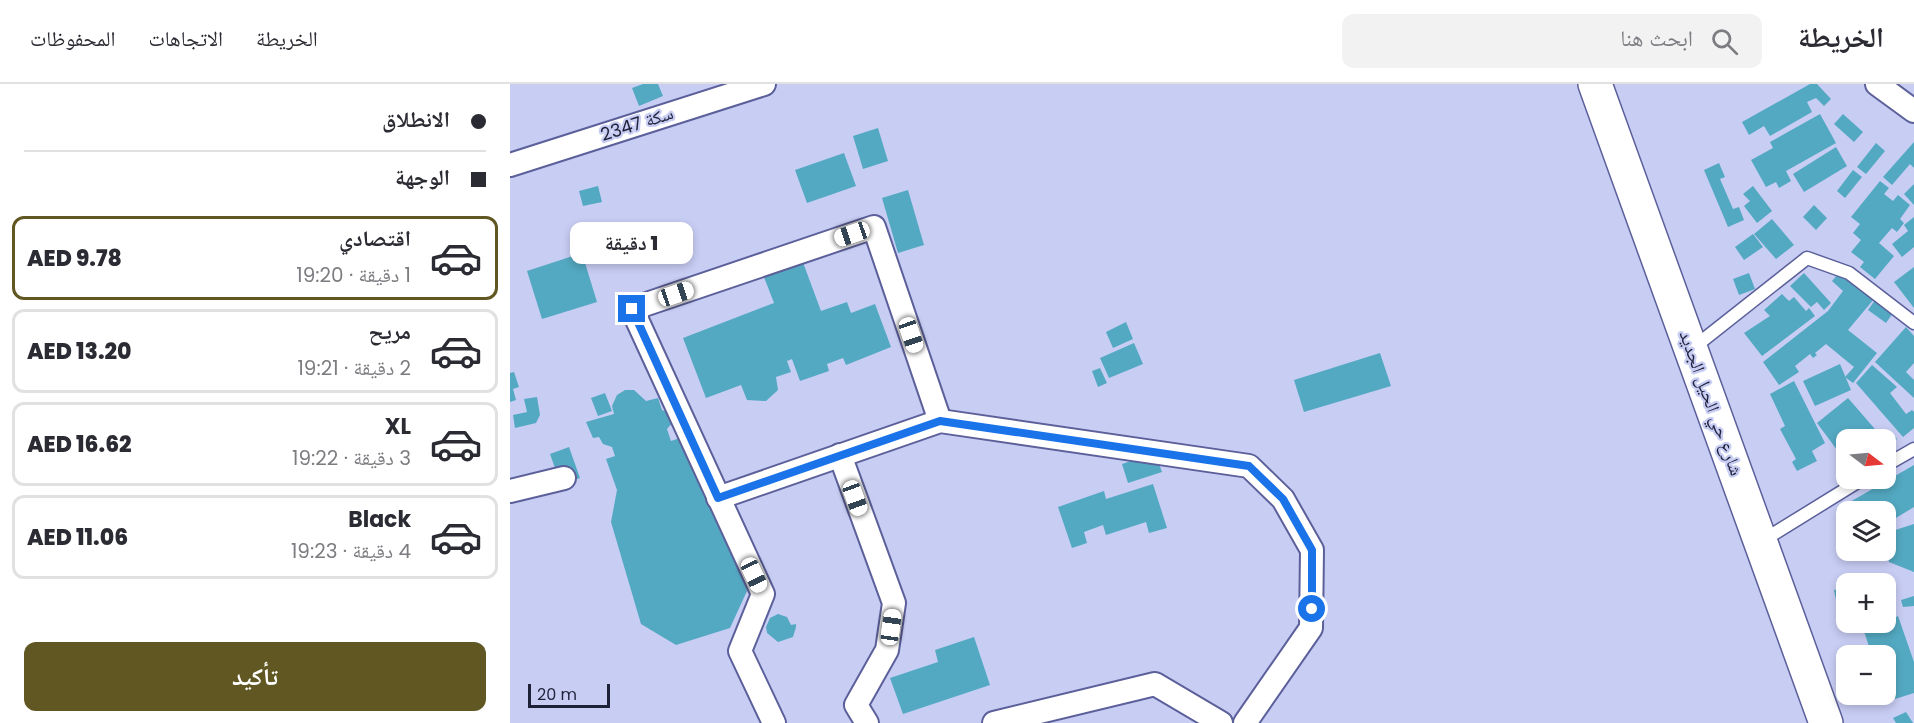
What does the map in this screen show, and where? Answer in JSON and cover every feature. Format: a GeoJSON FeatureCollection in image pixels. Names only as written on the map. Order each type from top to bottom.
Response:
{"type":"FeatureCollection","features":[{"type":"Feature","properties":{"kind":"street","name":"سكة 2347"},"geometry":{"type":"LineString","coordinates":[[510,165],[764,84]]}},
{"type":"Feature","properties":{"kind":"street"},"geometry":{"type":"LineString","coordinates":[[1877,84],[1914,111]]}},
{"type":"Feature","properties":{"kind":"street","name":"شارع حي الحيل الجديد"},"geometry":{"type":"LineString","coordinates":[[1603,93],[1691,349],[1826,723]]}},
{"type":"Feature","properties":{"kind":"street"},"geometry":{"type":"LineString","coordinates":[[774,723],[740,651],[763,594],[632,309],[874,227],[940,421]]}},
{"type":"Feature","properties":{"kind":"street"},"geometry":{"type":"LineString","coordinates":[[718,498],[940,421],[1249,466],[1283,499],[1312,550],[1311,628],[1245,723]]}},
{"type":"Feature","properties":{"kind":"street"},"geometry":{"type":"LineString","coordinates":[[840,455],[894,603],[887,650],[856,705],[867,723]]}},
{"type":"Feature","properties":{"kind":"street"},"geometry":{"type":"LineString","coordinates":[[510,491],[564,478]]}},
{"type":"Feature","properties":{"kind":"street"},"geometry":{"type":"LineString","coordinates":[[994,723],[1155,684],[1221,723]]}},
{"type":"Feature","properties":{"kind":"lane"},"geometry":{"type":"LineString","coordinates":[[1691,349],[1807,258],[1849,273],[1914,323]]}},
{"type":"Feature","properties":{"kind":"lane"},"geometry":{"type":"LineString","coordinates":[[1896,459],[1914,448]]}},
{"type":"Feature","properties":{"kind":"lane"},"geometry":{"type":"LineString","coordinates":[[1761,541],[1846,489]]}},
{"type":"Feature","properties":{"kind":"building"},"geometry":{"type":"Polygon","coordinates":[[[643,84],[658,84],[663,96],[639,106],[632,88],[643,84]]]}},
{"type":"Feature","properties":{"kind":"building"},"geometry":{"type":"Polygon","coordinates":[[[1810,84],[1817,84],[1831,99],[1824,106],[1816,98],[1807,102],[1812,112],[1770,136],[1764,126],[1749,135],[1742,122],[1810,84]]]}},
{"type":"Feature","properties":{"kind":"building"},"geometry":{"type":"Polygon","coordinates":[[[1820,114],[1836,143],[1786,171],[1791,181],[1779,188],[1776,182],[1766,187],[1751,160],[1773,148],[1770,142],[1820,114]]]}},
{"type":"Feature","properties":{"kind":"building"},"geometry":{"type":"Polygon","coordinates":[[[1843,114],[1863,132],[1854,142],[1834,124],[1843,114]]]}},
{"type":"Feature","properties":{"kind":"building"},"geometry":{"type":"Polygon","coordinates":[[[878,128],[888,161],[863,169],[853,136],[878,128]]]}},
{"type":"Feature","properties":{"kind":"building"},"geometry":{"type":"Polygon","coordinates":[[[1914,142],[1914,168],[1910,164],[1892,185],[1883,177],[1914,142]]]}},
{"type":"Feature","properties":{"kind":"building"},"geometry":{"type":"Polygon","coordinates":[[[1876,143],[1885,151],[1866,174],[1857,167],[1876,143]]]}},
{"type":"Feature","properties":{"kind":"building"},"geometry":{"type":"Polygon","coordinates":[[[1836,147],[1847,166],[1804,192],[1793,174],[1836,147]]]}},
{"type":"Feature","properties":{"kind":"building"},"geometry":{"type":"Polygon","coordinates":[[[844,153],[856,186],[807,203],[795,170],[844,153]]]}},
{"type":"Feature","properties":{"kind":"building"},"geometry":{"type":"Polygon","coordinates":[[[1719,163],[1725,177],[1720,179],[1733,209],[1739,207],[1744,220],[1728,227],[1704,170],[1719,163]]]}},
{"type":"Feature","properties":{"kind":"building"},"geometry":{"type":"Polygon","coordinates":[[[1853,170],[1862,177],[1845,198],[1837,191],[1853,170]]]}},
{"type":"Feature","properties":{"kind":"building"},"geometry":{"type":"Polygon","coordinates":[[[1880,181],[1889,188],[1884,194],[1893,201],[1898,195],[1910,205],[1900,219],[1904,223],[1897,232],[1892,228],[1879,243],[1894,256],[1875,279],[1860,267],[1864,262],[1851,252],[1861,240],[1853,233],[1860,224],[1851,217],[1880,181]]]}},
{"type":"Feature","properties":{"kind":"building"},"geometry":{"type":"Polygon","coordinates":[[[1914,184],[1914,205],[1904,194],[1914,184]]]}},
{"type":"Feature","properties":{"kind":"building"},"geometry":{"type":"Polygon","coordinates":[[[598,186],[602,202],[583,206],[579,191],[598,186]]]}},
{"type":"Feature","properties":{"kind":"building"},"geometry":{"type":"Polygon","coordinates":[[[1753,186],[1772,211],[1757,223],[1744,206],[1750,201],[1743,194],[1753,186]]]}},
{"type":"Feature","properties":{"kind":"building"},"geometry":{"type":"Polygon","coordinates":[[[908,190],[924,245],[898,253],[882,198],[908,190]]]}},
{"type":"Feature","properties":{"kind":"building"},"geometry":{"type":"Polygon","coordinates":[[[1814,205],[1827,218],[1816,230],[1803,217],[1814,205]]]}},
{"type":"Feature","properties":{"kind":"building"},"geometry":{"type":"Polygon","coordinates":[[[1914,217],[1914,247],[1902,257],[1892,244],[1908,231],[1904,225],[1914,217]]]}},
{"type":"Feature","properties":{"kind":"building"},"geometry":{"type":"Polygon","coordinates":[[[1772,219],[1794,245],[1776,259],[1754,234],[1772,219]]]}},
{"type":"Feature","properties":{"kind":"building"},"geometry":{"type":"Polygon","coordinates":[[[1753,234],[1763,247],[1744,260],[1735,247],[1753,234]]]}},
{"type":"Feature","properties":{"kind":"building"},"geometry":{"type":"Polygon","coordinates":[[[582,253],[597,302],[542,319],[527,271],[582,253]]]}},
{"type":"Feature","properties":{"kind":"building"},"geometry":{"type":"Polygon","coordinates":[[[801,257],[821,311],[847,302],[851,313],[875,304],[891,347],[846,365],[843,358],[827,364],[829,371],[800,381],[792,359],[787,361],[791,372],[776,377],[778,390],[766,401],[747,400],[741,385],[706,398],[683,338],[774,303],[762,272],[801,257]]]}},
{"type":"Feature","properties":{"kind":"building"},"geometry":{"type":"Polygon","coordinates":[[[1914,267],[1914,308],[1894,282],[1914,267]]]}},
{"type":"Feature","properties":{"kind":"building"},"geometry":{"type":"Polygon","coordinates":[[[1749,273],[1755,289],[1739,295],[1733,279],[1749,273]]]}},
{"type":"Feature","properties":{"kind":"building"},"geometry":{"type":"Polygon","coordinates":[[[1804,273],[1831,303],[1824,310],[1817,302],[1811,307],[1790,286],[1804,273]]]}},
{"type":"Feature","properties":{"kind":"building"},"geometry":{"type":"Polygon","coordinates":[[[1838,274],[1874,299],[1848,330],[1877,353],[1853,383],[1845,377],[1854,367],[1826,344],[1815,353],[1817,355],[1813,358],[1810,354],[1795,366],[1799,372],[1779,385],[1763,362],[1828,311],[1843,291],[1832,281],[1838,274]]]}},
{"type":"Feature","properties":{"kind":"building"},"geometry":{"type":"Polygon","coordinates":[[[1782,294],[1789,301],[1794,297],[1806,311],[1809,308],[1815,316],[1762,356],[1744,333],[1770,316],[1764,310],[1782,294]]]}},
{"type":"Feature","properties":{"kind":"building"},"geometry":{"type":"Polygon","coordinates":[[[1875,300],[1893,313],[1886,323],[1868,310],[1875,300]]]}},
{"type":"Feature","properties":{"kind":"building"},"geometry":{"type":"Polygon","coordinates":[[[1126,322],[1133,339],[1113,348],[1106,332],[1126,322]]]}},
{"type":"Feature","properties":{"kind":"building"},"geometry":{"type":"Polygon","coordinates":[[[1906,327],[1914,336],[1914,363],[1906,372],[1914,380],[1914,398],[1875,362],[1906,327]]]}},
{"type":"Feature","properties":{"kind":"building"},"geometry":{"type":"Polygon","coordinates":[[[1134,343],[1143,364],[1109,378],[1100,358],[1134,343]]]}},
{"type":"Feature","properties":{"kind":"building"},"geometry":{"type":"Polygon","coordinates":[[[1380,353],[1391,386],[1304,412],[1294,380],[1380,353]]]}},
{"type":"Feature","properties":{"kind":"building"},"geometry":{"type":"Polygon","coordinates":[[[1840,364],[1851,390],[1815,406],[1803,381],[1840,364]]]}},
{"type":"Feature","properties":{"kind":"building"},"geometry":{"type":"Polygon","coordinates":[[[1872,365],[1897,387],[1890,393],[1906,414],[1912,410],[1914,412],[1914,428],[1903,437],[1856,383],[1872,365]]]}},
{"type":"Feature","properties":{"kind":"building"},"geometry":{"type":"Polygon","coordinates":[[[1100,368],[1107,383],[1098,387],[1092,371],[1100,368]]]}},
{"type":"Feature","properties":{"kind":"building"},"geometry":{"type":"Polygon","coordinates":[[[514,372],[519,387],[513,389],[516,400],[510,402],[510,373],[514,372]]]}},
{"type":"Feature","properties":{"kind":"building"},"geometry":{"type":"Polygon","coordinates":[[[1794,381],[1825,443],[1812,451],[1817,461],[1797,471],[1792,462],[1796,459],[1780,429],[1785,426],[1770,394],[1794,381]]]}},
{"type":"Feature","properties":{"kind":"building"},"geometry":{"type":"Polygon","coordinates":[[[625,390],[634,390],[646,401],[658,398],[662,410],[672,414],[674,421],[667,429],[671,441],[683,437],[715,490],[747,591],[730,628],[676,645],[641,624],[611,522],[617,490],[606,459],[615,456],[612,447],[603,444],[599,437],[593,438],[586,422],[614,414],[612,406],[617,395],[625,390]]]}},
{"type":"Feature","properties":{"kind":"building"},"geometry":{"type":"Polygon","coordinates":[[[605,393],[612,411],[598,416],[591,398],[605,393]]]}},
{"type":"Feature","properties":{"kind":"building"},"geometry":{"type":"Polygon","coordinates":[[[537,397],[540,415],[536,423],[515,428],[513,415],[527,412],[524,399],[537,397]]]}},
{"type":"Feature","properties":{"kind":"building"},"geometry":{"type":"Polygon","coordinates":[[[1848,398],[1875,429],[1836,429],[1836,449],[1817,423],[1848,398]]]}},
{"type":"Feature","properties":{"kind":"building"},"geometry":{"type":"Polygon","coordinates":[[[569,447],[580,478],[561,485],[550,454],[569,447]]]}},
{"type":"Feature","properties":{"kind":"building"},"geometry":{"type":"Polygon","coordinates":[[[1155,453],[1162,472],[1128,483],[1122,464],[1155,453]]]}},
{"type":"Feature","properties":{"kind":"building"},"geometry":{"type":"Polygon","coordinates":[[[1914,465],[1914,507],[1896,518],[1896,501],[1852,501],[1872,489],[1896,489],[1896,475],[1914,465]]]}},
{"type":"Feature","properties":{"kind":"building"},"geometry":{"type":"Polygon","coordinates":[[[1153,484],[1167,528],[1149,533],[1146,522],[1106,535],[1103,525],[1084,532],[1087,543],[1072,548],[1058,507],[1104,491],[1106,499],[1153,484]]]}},
{"type":"Feature","properties":{"kind":"building"},"geometry":{"type":"Polygon","coordinates":[[[1914,524],[1914,572],[1889,562],[1896,561],[1896,530],[1914,524]]]}},
{"type":"Feature","properties":{"kind":"building"},"geometry":{"type":"Polygon","coordinates":[[[1914,596],[1914,606],[1903,607],[1901,600],[1914,596]]]}},
{"type":"Feature","properties":{"kind":"building"},"geometry":{"type":"Polygon","coordinates":[[[778,614],[787,617],[791,625],[796,624],[796,627],[793,637],[778,642],[767,633],[766,627],[770,618],[778,614]]]}},
{"type":"Feature","properties":{"kind":"building"},"geometry":{"type":"Polygon","coordinates":[[[1898,616],[1914,662],[1914,693],[1896,699],[1896,645],[1868,645],[1865,633],[1896,633],[1896,617],[1898,616]]]}},
{"type":"Feature","properties":{"kind":"building"},"geometry":{"type":"Polygon","coordinates":[[[974,637],[990,685],[903,714],[890,678],[938,662],[935,650],[974,637]]]}},
{"type":"Feature","properties":{"kind":"building"},"geometry":{"type":"Polygon","coordinates":[[[1906,712],[1913,723],[1896,723],[1893,718],[1906,712]]]}},
{"type":"Feature","properties":{"kind":"route"},"geometry":{"type":"LineString","coordinates":[[632,309],[718,498],[940,421],[1249,466],[1283,499],[1312,550],[1312,609]]}}]}
